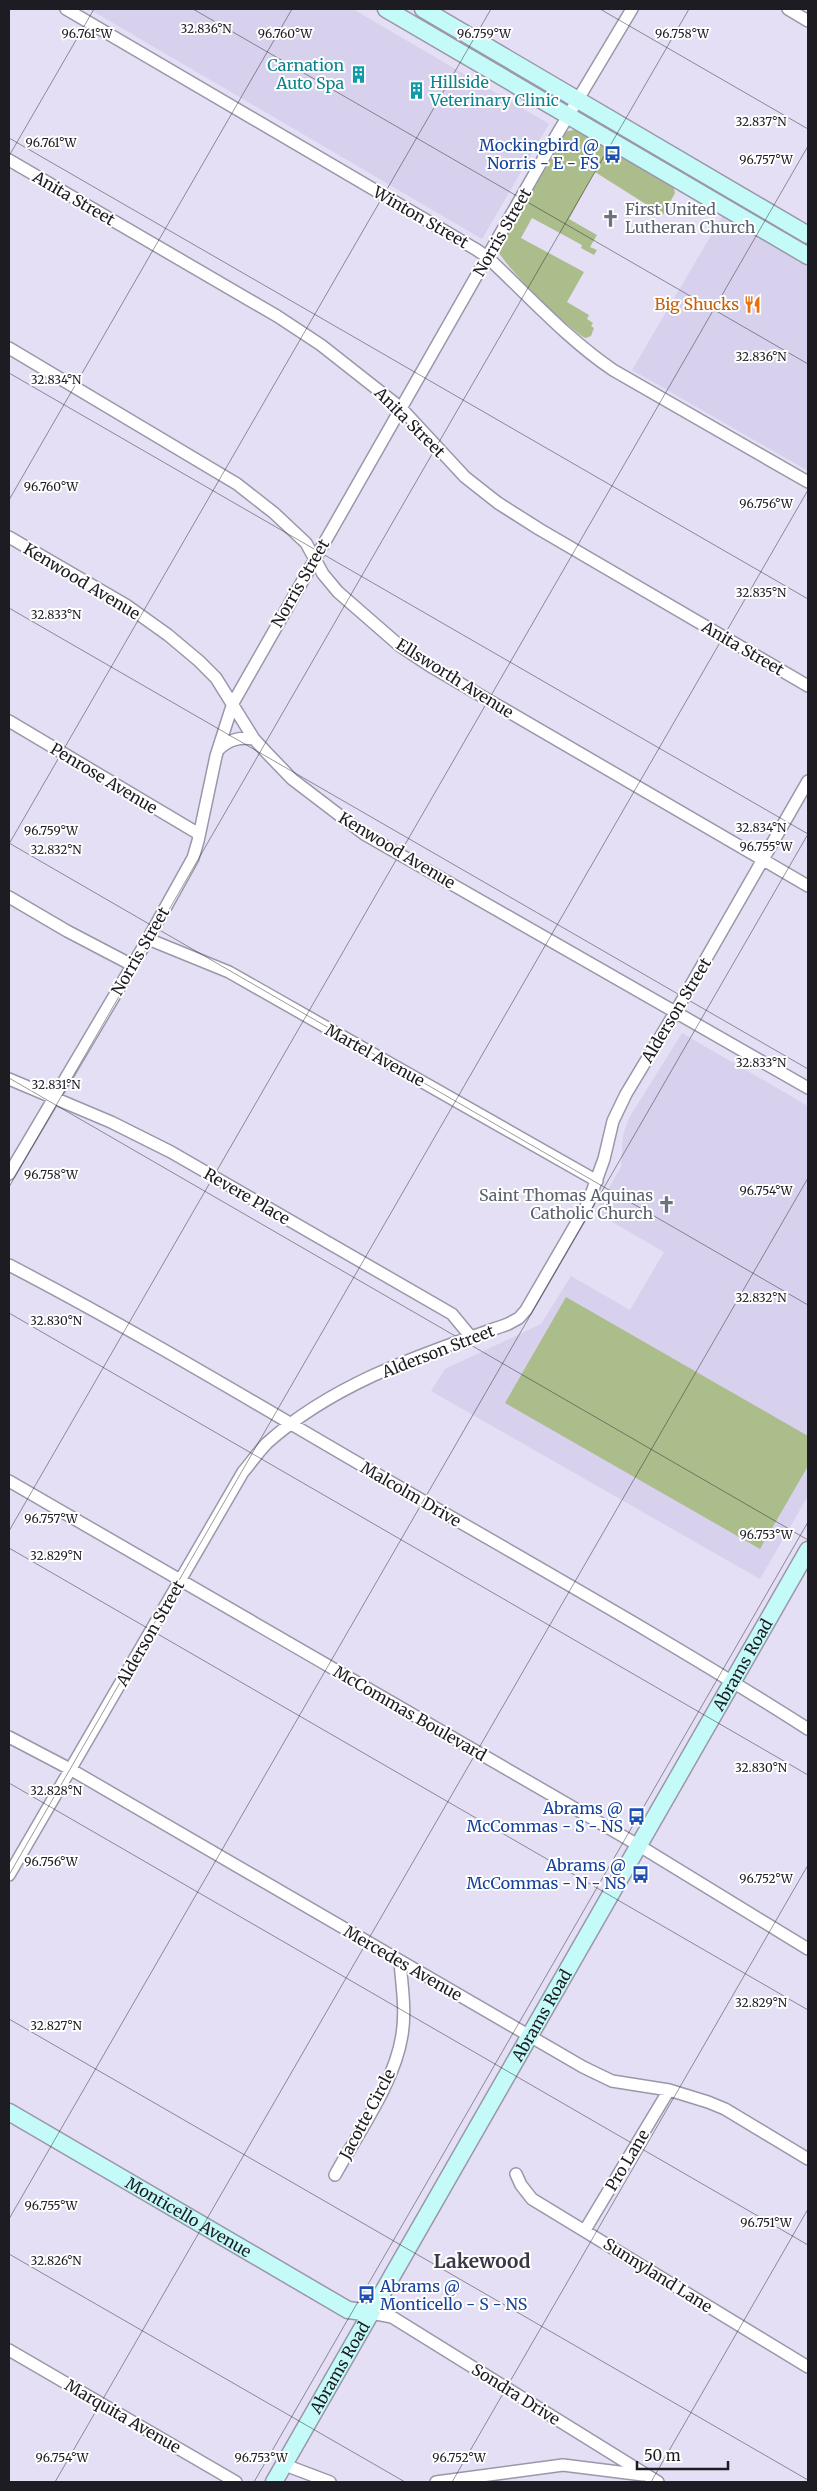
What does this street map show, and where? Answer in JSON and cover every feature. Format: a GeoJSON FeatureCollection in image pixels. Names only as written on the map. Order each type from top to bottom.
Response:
{"type":"FeatureCollection","features":[{"type":"Feature","properties":{"kind":"main road"},"geometry":{"type":"LineString","coordinates":[[423,9],[808,234]]}},
{"type":"Feature","properties":{"kind":"main road"},"geometry":{"type":"LineString","coordinates":[[392,10],[808,256]]}},
{"type":"Feature","properties":{"kind":"main road","name":"Abrams Road"},"geometry":{"type":"LineString","coordinates":[[274,2482],[808,1550]]}},
{"type":"Feature","properties":{"kind":"main road","name":"Monticello Avenue"},"geometry":{"type":"LineString","coordinates":[[9,2112],[348,2310],[371,2313]]}},
{"type":"Feature","properties":{"kind":"street","name":"Winton Street"},"geometry":{"type":"LineString","coordinates":[[66,9],[487,257],[567,336],[588,353],[613,370],[808,482]]}},
{"type":"Feature","properties":{"kind":"street","name":"Norris Street"},"geometry":{"type":"LineString","coordinates":[[9,1174],[148,939],[193,858],[217,752],[233,703],[487,257],[632,9]]}},
{"type":"Feature","properties":{"kind":"street"},"geometry":{"type":"LineString","coordinates":[[788,9],[808,21]]}},
{"type":"Feature","properties":{"kind":"street","name":"Anita Street"},"geometry":{"type":"LineString","coordinates":[[9,160],[278,316],[321,345],[401,408],[465,478],[498,503],[539,529],[808,686]]}},
{"type":"Feature","properties":{"kind":"street","name":"Ellsworth Avenue"},"geometry":{"type":"LineString","coordinates":[[9,348],[237,484],[274,513],[306,543],[314,558],[338,592],[408,651],[808,886]]}},
{"type":"Feature","properties":{"kind":"street","name":"Kenwood Avenue"},"geometry":{"type":"LineString","coordinates":[[9,536],[126,605],[168,635],[216,678],[254,739],[292,778],[364,834],[808,1088]]}},
{"type":"Feature","properties":{"kind":"street","name":"Penrose Avenue"},"geometry":{"type":"LineString","coordinates":[[9,722],[199,834]]}},
{"type":"Feature","properties":{"kind":"street"},"geometry":{"type":"LineString","coordinates":[[217,752],[224,745],[236,739],[254,739]]}},
{"type":"Feature","properties":{"kind":"street","name":"Alderson Street"},"geometry":{"type":"LineString","coordinates":[[9,1875],[243,1472],[266,1445],[290,1424],[326,1398],[471,1337],[508,1324],[519,1318],[526,1310],[588,1203],[597,1181],[613,1121],[626,1094],[676,1011],[808,781]]}},
{"type":"Feature","properties":{"kind":"street"},"geometry":{"type":"LineString","coordinates":[[9,897],[67,932],[132,965]]}},
{"type":"Feature","properties":{"kind":"street","name":"Martel Avenue"},"geometry":{"type":"LineString","coordinates":[[148,939],[228,972],[597,1181]]}},
{"type":"Feature","properties":{"kind":"street","name":"Revere Place"},"geometry":{"type":"LineString","coordinates":[[9,1079],[52,1099],[111,1122],[171,1152],[452,1314],[471,1337]]}},
{"type":"Feature","properties":{"kind":"street","name":"Malcolm Drive"},"geometry":{"type":"LineString","coordinates":[[9,1265],[57,1290],[732,1680],[808,1729]]}},
{"type":"Feature","properties":{"kind":"street","name":"McCommas Boulevard"},"geometry":{"type":"LineString","coordinates":[[9,1481],[638,1845],[808,1950]]}},
{"type":"Feature","properties":{"kind":"street","name":"Mercedes Avenue"},"geometry":{"type":"LineString","coordinates":[[9,1737],[70,1769],[583,2067],[612,2081],[670,2090],[693,2096],[725,2109],[808,2159]]}},
{"type":"Feature","properties":{"kind":"street","name":"Jacotte Circle"},"geometry":{"type":"LineString","coordinates":[[335,2175],[381,2093],[397,2057],[403,2024],[400,1962]]}},
{"type":"Feature","properties":{"kind":"street","name":"Pro Lane"},"geometry":{"type":"LineString","coordinates":[[584,2230],[670,2090]]}},
{"type":"Feature","properties":{"kind":"street","name":"Sunnyland Lane"},"geometry":{"type":"LineString","coordinates":[[516,2174],[521,2185],[532,2199],[808,2367]]}},
{"type":"Feature","properties":{"kind":"street","name":"Sondra Drive"},"geometry":{"type":"LineString","coordinates":[[371,2313],[392,2317],[658,2482]]}},
{"type":"Feature","properties":{"kind":"street","name":"Marquita Avenue"},"geometry":{"type":"LineString","coordinates":[[9,2350],[236,2482]]}},
{"type":"Feature","properties":{"kind":"street"},"geometry":{"type":"LineString","coordinates":[[285,2465],[330,2482]]}},
{"type":"Feature","properties":{"kind":"street"},"geometry":{"type":"LineString","coordinates":[[436,2482],[563,2465],[647,2475]]}},
{"type":"Feature","properties":{"kind":"shaded area"},"geometry":{"type":"Polygon","coordinates":[[[89,9],[353,9],[549,124],[482,239],[89,9]]]}},
{"type":"Feature","properties":{"kind":"shaded area"},"geometry":{"type":"Polygon","coordinates":[[[723,215],[808,266],[808,471],[632,370],[723,215]]]}},
{"type":"Feature","properties":{"kind":"shaded area"},"geometry":{"type":"Polygon","coordinates":[[[682,1033],[808,1106],[808,1496],[760,1579],[431,1391],[445,1369],[541,1324],[571,1276],[630,1310],[664,1252],[595,1212],[621,1167],[623,1135],[629,1118],[682,1033]]]}},
{"type":"Feature","properties":{"kind":"green space"},"geometry":{"type":"Polygon","coordinates":[[[575,130],[673,186],[675,193],[663,215],[595,172],[569,219],[597,235],[590,247],[597,250],[594,255],[581,248],[582,245],[532,218],[521,238],[584,272],[567,302],[589,315],[587,319],[593,323],[591,326],[594,328],[591,336],[586,338],[567,324],[538,297],[511,268],[498,250],[562,135],[568,131],[575,130]]]}},
{"type":"Feature","properties":{"kind":"green space"},"geometry":{"type":"Polygon","coordinates":[[[566,1297],[808,1436],[808,1466],[760,1549],[505,1403],[566,1297]]]}},
{"type":"Feature","properties":{"kind":"place","name":"Carnation Auto Spa"},"geometry":{"type":"Point","coordinates":[358,74]}},
{"type":"Feature","properties":{"kind":"place","name":"Hillside Veterinary Clinic"},"geometry":{"type":"Point","coordinates":[416,91]}},
{"type":"Feature","properties":{"kind":"place","name":"Mockingbird @ Norris - E - FS"},"geometry":{"type":"Point","coordinates":[613,154]}},
{"type":"Feature","properties":{"kind":"place","name":"First United Lutheran Church"},"geometry":{"type":"Point","coordinates":[611,218]}},
{"type":"Feature","properties":{"kind":"place","name":"Big Shucks"},"geometry":{"type":"Point","coordinates":[753,304]}},
{"type":"Feature","properties":{"kind":"place","name":"Saint Thomas Aquinas Catholic Church"},"geometry":{"type":"Point","coordinates":[667,1204]}},
{"type":"Feature","properties":{"kind":"place","name":"Abrams @ McCommas - S - NS"},"geometry":{"type":"Point","coordinates":[637,1817]}},
{"type":"Feature","properties":{"kind":"place","name":"Abrams @ McCommas - N - NS"},"geometry":{"type":"Point","coordinates":[640,1874]}},
{"type":"Feature","properties":{"kind":"place","name":"Abrams @ Monticello - S - NS"},"geometry":{"type":"Point","coordinates":[366,2295]}},
{"type":"Feature","properties":{"kind":"district","name":"Lakewood"},"geometry":{"type":"Point","coordinates":[482,2261]}}]}
